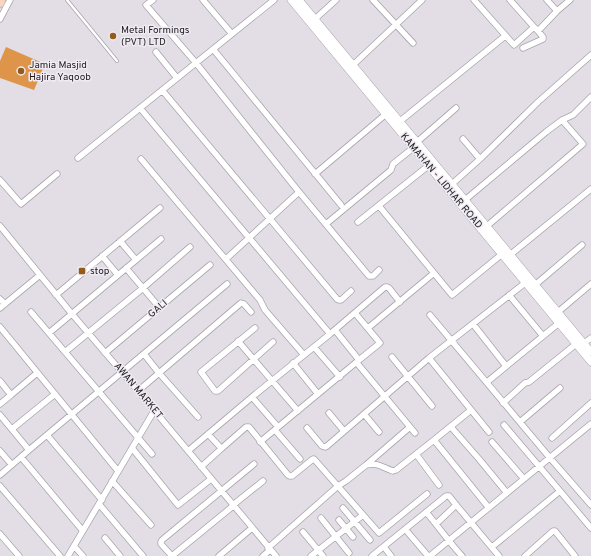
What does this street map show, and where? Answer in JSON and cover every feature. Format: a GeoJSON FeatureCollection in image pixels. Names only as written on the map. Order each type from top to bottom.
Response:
{"type":"FeatureCollection","features":[{"type":"Feature","properties":{"kind":"main road","name":"KAMAHAN - LIDHAR ROAD"},"geometry":{"type":"LineString","coordinates":[[291,0],[386,114],[452,184],[591,352]]}},
{"type":"Feature","properties":{"kind":"main road","name":"KAMAHAN - LIDHAR ROAD"},"geometry":{"type":"LineString","coordinates":[[299,0],[399,122],[428,166],[591,362]]}},
{"type":"Feature","properties":{"kind":"street"},"geometry":{"type":"LineString","coordinates":[[0,19],[10,0]]}},
{"type":"Feature","properties":{"kind":"street"},"geometry":{"type":"LineString","coordinates":[[153,0],[146,5],[196,63],[299,192],[369,276],[373,276],[379,270]]}},
{"type":"Feature","properties":{"kind":"street"},"geometry":{"type":"LineString","coordinates":[[203,0],[232,34]]}},
{"type":"Feature","properties":{"kind":"street"},"geometry":{"type":"LineString","coordinates":[[78,158],[274,0]]}},
{"type":"Feature","properties":{"kind":"street"},"geometry":{"type":"LineString","coordinates":[[314,19],[336,0]]}},
{"type":"Feature","properties":{"kind":"street"},"geometry":{"type":"LineString","coordinates":[[373,0],[413,43]]}},
{"type":"Feature","properties":{"kind":"street"},"geometry":{"type":"LineString","coordinates":[[474,0],[513,45],[536,29],[570,0]]}},
{"type":"Feature","properties":{"kind":"street"},"geometry":{"type":"LineString","coordinates":[[510,0],[543,38],[523,48]]}},
{"type":"Feature","properties":{"kind":"street"},"geometry":{"type":"LineString","coordinates":[[547,0],[557,11]]}},
{"type":"Feature","properties":{"kind":"street"},"geometry":{"type":"LineString","coordinates":[[353,65],[396,25],[419,1]]}},
{"type":"Feature","properties":{"kind":"street"},"geometry":{"type":"LineString","coordinates":[[399,122],[505,36]]}},
{"type":"Feature","properties":{"kind":"street"},"geometry":{"type":"LineString","coordinates":[[213,49],[341,205]]}},
{"type":"Feature","properties":{"kind":"street"},"geometry":{"type":"LineString","coordinates":[[156,52],[177,78]]}},
{"type":"Feature","properties":{"kind":"street"},"geometry":{"type":"LineString","coordinates":[[452,184],[591,54]]}},
{"type":"Feature","properties":{"kind":"street"},"geometry":{"type":"LineString","coordinates":[[162,90],[337,299],[341,300],[351,291]]}},
{"type":"Feature","properties":{"kind":"street"},"geometry":{"type":"LineString","coordinates":[[465,200],[546,132],[562,120],[573,115],[591,97]]}},
{"type":"Feature","properties":{"kind":"street"},"geometry":{"type":"LineString","coordinates":[[140,108],[330,334]]}},
{"type":"Feature","properties":{"kind":"street"},"geometry":{"type":"LineString","coordinates":[[326,224],[391,170],[393,164],[456,108]]}},
{"type":"Feature","properties":{"kind":"street"},"geometry":{"type":"LineString","coordinates":[[315,174],[386,114]]}},
{"type":"Feature","properties":{"kind":"street"},"geometry":{"type":"LineString","coordinates":[[486,226],[583,144],[562,120]]}},
{"type":"Feature","properties":{"kind":"street"},"geometry":{"type":"LineString","coordinates":[[463,139],[480,159]]}},
{"type":"Feature","properties":{"kind":"street"},"geometry":{"type":"LineString","coordinates":[[141,159],[260,300],[265,310],[304,354]]}},
{"type":"Feature","properties":{"kind":"street"},"geometry":{"type":"LineString","coordinates":[[358,222],[428,166]]}},
{"type":"Feature","properties":{"kind":"street"},"geometry":{"type":"LineString","coordinates":[[0,180],[21,204],[57,174]]}},
{"type":"Feature","properties":{"kind":"street"},"geometry":{"type":"LineString","coordinates":[[510,255],[591,189]]}},
{"type":"Feature","properties":{"kind":"street"},"geometry":{"type":"LineString","coordinates":[[226,259],[299,192]]}},
{"type":"Feature","properties":{"kind":"street"},"geometry":{"type":"LineString","coordinates":[[379,206],[452,295],[502,254]]}},
{"type":"Feature","properties":{"kind":"street"},"geometry":{"type":"LineString","coordinates":[[56,295],[160,208]]}},
{"type":"Feature","properties":{"kind":"street","name":"AWAN MARKET"},"geometry":{"type":"LineString","coordinates":[[0,226],[56,295],[276,556]]}},
{"type":"Feature","properties":{"kind":"street"},"geometry":{"type":"LineString","coordinates":[[49,333],[161,239]]}},
{"type":"Feature","properties":{"kind":"street"},"geometry":{"type":"LineString","coordinates":[[120,241],[136,260]]}},
{"type":"Feature","properties":{"kind":"street"},"geometry":{"type":"LineString","coordinates":[[535,285],[582,244]]}},
{"type":"Feature","properties":{"kind":"street"},"geometry":{"type":"LineString","coordinates":[[65,352],[144,288],[190,247]]}},
{"type":"Feature","properties":{"kind":"street"},"geometry":{"type":"LineString","coordinates":[[102,256],[118,275]]}},
{"type":"Feature","properties":{"kind":"street","name":"GALI"},"geometry":{"type":"LineString","coordinates":[[105,353],[210,265]]}},
{"type":"Feature","properties":{"kind":"street"},"geometry":{"type":"LineString","coordinates":[[126,268],[159,307]]}},
{"type":"Feature","properties":{"kind":"street"},"geometry":{"type":"LineString","coordinates":[[368,328],[434,273]]}},
{"type":"Feature","properties":{"kind":"street"},"geometry":{"type":"LineString","coordinates":[[0,299],[2,306],[40,275]]}},
{"type":"Feature","properties":{"kind":"street"},"geometry":{"type":"LineString","coordinates":[[307,428],[322,446],[327,446],[429,358],[525,283]]}},
{"type":"Feature","properties":{"kind":"street"},"geometry":{"type":"LineString","coordinates":[[0,475],[227,284]]}},
{"type":"Feature","properties":{"kind":"street"},"geometry":{"type":"LineString","coordinates":[[558,312],[591,284]]}},
{"type":"Feature","properties":{"kind":"street"},"geometry":{"type":"LineString","coordinates":[[188,451],[385,287],[387,287],[400,302]]}},
{"type":"Feature","properties":{"kind":"street"},"geometry":{"type":"LineString","coordinates":[[509,295],[543,336]]}},
{"type":"Feature","properties":{"kind":"street"},"geometry":{"type":"LineString","coordinates":[[138,391],[241,303],[244,304],[251,312]]}},
{"type":"Feature","properties":{"kind":"street"},"geometry":{"type":"LineString","coordinates":[[31,312],[152,454]]}},
{"type":"Feature","properties":{"kind":"street"},"geometry":{"type":"LineString","coordinates":[[260,442],[358,362],[382,345],[355,312]]}},
{"type":"Feature","properties":{"kind":"street"},"geometry":{"type":"LineString","coordinates":[[430,315],[591,505]]}},
{"type":"Feature","properties":{"kind":"street"},"geometry":{"type":"LineString","coordinates":[[486,382],[559,323]]}},
{"type":"Feature","properties":{"kind":"street"},"geometry":{"type":"LineString","coordinates":[[472,324],[506,366]]}},
{"type":"Feature","properties":{"kind":"street"},"geometry":{"type":"LineString","coordinates":[[0,327],[118,471]]}},
{"type":"Feature","properties":{"kind":"street"},"geometry":{"type":"LineString","coordinates":[[255,328],[201,372],[215,391],[218,391],[273,342]]}},
{"type":"Feature","properties":{"kind":"street"},"geometry":{"type":"LineString","coordinates":[[335,330],[385,397],[415,433]]}},
{"type":"Feature","properties":{"kind":"street"},"geometry":{"type":"LineString","coordinates":[[584,343],[591,338]]}},
{"type":"Feature","properties":{"kind":"street"},"geometry":{"type":"LineString","coordinates":[[238,341],[298,411]]}},
{"type":"Feature","properties":{"kind":"street"},"geometry":{"type":"LineString","coordinates":[[503,403],[525,383],[529,382],[576,344]]}},
{"type":"Feature","properties":{"kind":"street"},"geometry":{"type":"LineString","coordinates":[[314,347],[340,377]]}},
{"type":"Feature","properties":{"kind":"street"},"geometry":{"type":"LineString","coordinates":[[144,354],[198,417]]}},
{"type":"Feature","properties":{"kind":"street"},"geometry":{"type":"LineString","coordinates":[[392,357],[432,406]]}},
{"type":"Feature","properties":{"kind":"street"},"geometry":{"type":"LineString","coordinates":[[429,358],[489,432]]}},
{"type":"Feature","properties":{"kind":"street"},"geometry":{"type":"LineString","coordinates":[[293,363],[318,394]]}},
{"type":"Feature","properties":{"kind":"street"},"geometry":{"type":"LineString","coordinates":[[0,404],[37,373]]}},
{"type":"Feature","properties":{"kind":"street"},"geometry":{"type":"LineString","coordinates":[[0,382],[11,395]]}},
{"type":"Feature","properties":{"kind":"street"},"geometry":{"type":"LineString","coordinates":[[520,422],[560,388]]}},
{"type":"Feature","properties":{"kind":"street"},"geometry":{"type":"LineString","coordinates":[[12,429],[54,394]]}},
{"type":"Feature","properties":{"kind":"street"},"geometry":{"type":"LineString","coordinates":[[252,397],[300,460]]}},
{"type":"Feature","properties":{"kind":"street"},"geometry":{"type":"LineString","coordinates":[[552,438],[591,403]]}},
{"type":"Feature","properties":{"kind":"street"},"geometry":{"type":"LineString","coordinates":[[366,465],[370,464],[382,466],[393,471],[396,470],[471,410]]}},
{"type":"Feature","properties":{"kind":"street"},"geometry":{"type":"LineString","coordinates":[[68,556],[154,411]]}},
{"type":"Feature","properties":{"kind":"street"},"geometry":{"type":"LineString","coordinates":[[329,413],[344,431]]}},
{"type":"Feature","properties":{"kind":"street"},"geometry":{"type":"LineString","coordinates":[[364,414],[379,432]]}},
{"type":"Feature","properties":{"kind":"street"},"geometry":{"type":"LineString","coordinates":[[0,415],[29,450]]}},
{"type":"Feature","properties":{"kind":"street"},"geometry":{"type":"LineString","coordinates":[[405,529],[429,556],[591,424]]}},
{"type":"Feature","properties":{"kind":"street"},"geometry":{"type":"LineString","coordinates":[[504,425],[591,528]]}},
{"type":"Feature","properties":{"kind":"street"},"geometry":{"type":"LineString","coordinates":[[201,466],[246,427],[248,427],[290,476],[314,459],[379,534],[427,494]]}},
{"type":"Feature","properties":{"kind":"street"},"geometry":{"type":"LineString","coordinates":[[263,556],[338,486],[366,465],[410,427]]}},
{"type":"Feature","properties":{"kind":"street"},"geometry":{"type":"LineString","coordinates":[[451,427],[507,493]]}},
{"type":"Feature","properties":{"kind":"street"},"geometry":{"type":"LineString","coordinates":[[208,434],[222,448]]}},
{"type":"Feature","properties":{"kind":"street"},"geometry":{"type":"LineString","coordinates":[[47,435],[143,556]]}},
{"type":"Feature","properties":{"kind":"street"},"geometry":{"type":"LineString","coordinates":[[434,440],[489,508]]}},
{"type":"Feature","properties":{"kind":"street"},"geometry":{"type":"LineString","coordinates":[[492,442],[524,479]]}},
{"type":"Feature","properties":{"kind":"street"},"geometry":{"type":"LineString","coordinates":[[132,448],[178,505],[211,479]]}},
{"type":"Feature","properties":{"kind":"street"},"geometry":{"type":"LineString","coordinates":[[0,451],[12,465]]}},
{"type":"Feature","properties":{"kind":"street"},"geometry":{"type":"LineString","coordinates":[[416,454],[439,485]]}},
{"type":"Feature","properties":{"kind":"street"},"geometry":{"type":"LineString","coordinates":[[21,457],[83,531]]}},
{"type":"Feature","properties":{"kind":"street"},"geometry":{"type":"LineString","coordinates":[[254,464],[162,540],[161,544],[172,556],[263,481]]}},
{"type":"Feature","properties":{"kind":"street"},"geometry":{"type":"LineString","coordinates":[[112,481],[151,525]]}},
{"type":"Feature","properties":{"kind":"street"},"geometry":{"type":"LineString","coordinates":[[0,486],[60,556]]}},
{"type":"Feature","properties":{"kind":"street"},"geometry":{"type":"LineString","coordinates":[[492,547],[560,491]]}},
{"type":"Feature","properties":{"kind":"street"},"geometry":{"type":"LineString","coordinates":[[372,556],[446,496],[449,496],[499,556]]}},
{"type":"Feature","properties":{"kind":"street"},"geometry":{"type":"LineString","coordinates":[[436,524],[455,506],[457,506]]}},
{"type":"Feature","properties":{"kind":"street"},"geometry":{"type":"LineString","coordinates":[[343,508],[370,540]]}},
{"type":"Feature","properties":{"kind":"street"},"geometry":{"type":"LineString","coordinates":[[426,512],[448,541],[462,556]]}},
{"type":"Feature","properties":{"kind":"street"},"geometry":{"type":"LineString","coordinates":[[311,556],[363,515]]}},
{"type":"Feature","properties":{"kind":"street"},"geometry":{"type":"LineString","coordinates":[[321,518],[349,553]]}},
{"type":"Feature","properties":{"kind":"street"},"geometry":{"type":"LineString","coordinates":[[339,520],[353,537]]}},
{"type":"Feature","properties":{"kind":"street"},"geometry":{"type":"LineString","coordinates":[[219,556],[252,528]]}},
{"type":"Feature","properties":{"kind":"street"},"geometry":{"type":"LineString","coordinates":[[525,556],[533,554],[553,531],[555,531],[574,555]]}},
{"type":"Feature","properties":{"kind":"street"},"geometry":{"type":"LineString","coordinates":[[303,532],[323,556]]}},
{"type":"Feature","properties":{"kind":"street"},"geometry":{"type":"LineString","coordinates":[[0,534],[19,556]]}},
{"type":"Feature","properties":{"kind":"street"},"geometry":{"type":"LineString","coordinates":[[105,538],[120,556]]}},
{"type":"Feature","properties":{"kind":"street"},"geometry":{"type":"LineString","coordinates":[[74,546],[83,556]]}},
{"type":"Feature","properties":{"kind":"street"},"geometry":{"type":"LineString","coordinates":[[384,547],[391,556]]}},
{"type":"Feature","properties":{"kind":"lane"},"geometry":{"type":"LineString","coordinates":[[67,0],[117,61]]}},
{"type":"Feature","properties":{"kind":"building","name":"Jamia Masjid Hajira Yaqoob"},"geometry":{"type":"Polygon","coordinates":[[[6,47],[45,64],[34,90],[0,78],[0,61],[6,47]]]}},
{"type":"Feature","properties":{"kind":"place","name":"Metal Formings (PVT) LTD"},"geometry":{"type":"Point","coordinates":[113,36]}},
{"type":"Feature","properties":{"kind":"place","name":"Jamia Masjid Hajira Yaqoob"},"geometry":{"type":"Point","coordinates":[21,71]}},
{"type":"Feature","properties":{"kind":"place","name":"stop"},"geometry":{"type":"Point","coordinates":[82,271]}}]}
